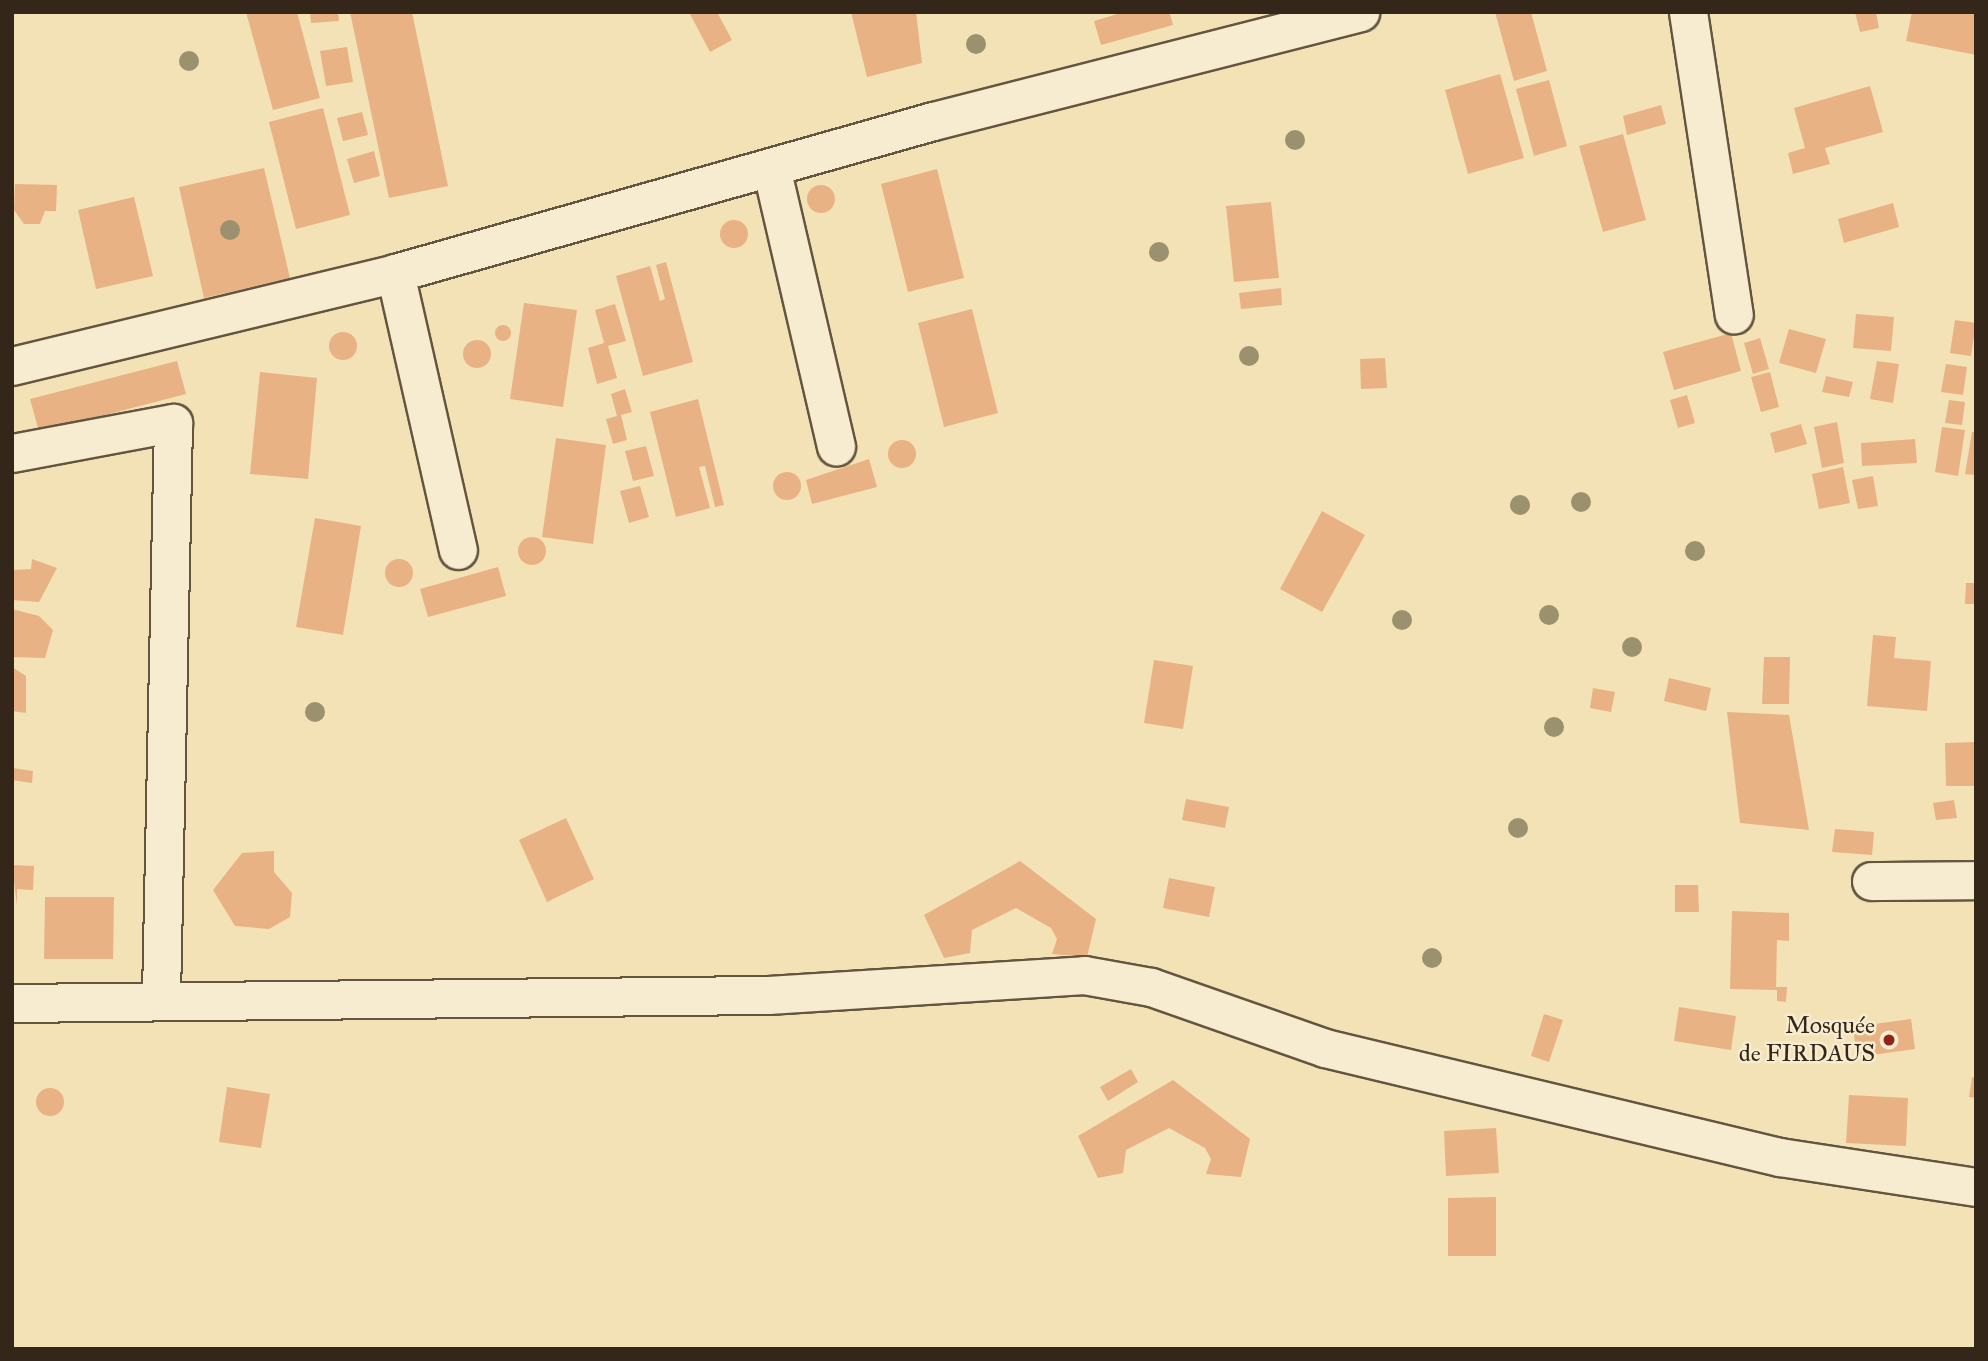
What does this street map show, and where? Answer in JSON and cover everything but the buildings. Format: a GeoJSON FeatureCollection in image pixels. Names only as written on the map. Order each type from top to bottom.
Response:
{"type":"FeatureCollection","features":[{"type":"Feature","properties":{"kind":"street"},"geometry":{"type":"LineString","coordinates":[[12,366],[395,273],[771,167],[1360,12]]}},
{"type":"Feature","properties":{"kind":"street"},"geometry":{"type":"LineString","coordinates":[[1688,12],[1734,314]]}},
{"type":"Feature","properties":{"kind":"street"},"geometry":{"type":"LineString","coordinates":[[771,167],[836,447]]}},
{"type":"Feature","properties":{"kind":"street"},"geometry":{"type":"LineString","coordinates":[[395,273],[458,550]]}},
{"type":"Feature","properties":{"kind":"street"},"geometry":{"type":"LineString","coordinates":[[12,453],[173,424],[161,998]]}},
{"type":"Feature","properties":{"kind":"street"},"geometry":{"type":"LineString","coordinates":[[1871,881],[1976,880]]}},
{"type":"Feature","properties":{"kind":"street"},"geometry":{"type":"LineString","coordinates":[[12,1003],[161,998],[768,995],[1084,975],[1151,987],[1325,1048],[1780,1157],[1976,1187]]}},
{"type":"Feature","properties":{"kind":"place","name":"Mosquée de FIRDAUS"},"geometry":{"type":"Point","coordinates":[1889,1040]}}]}
